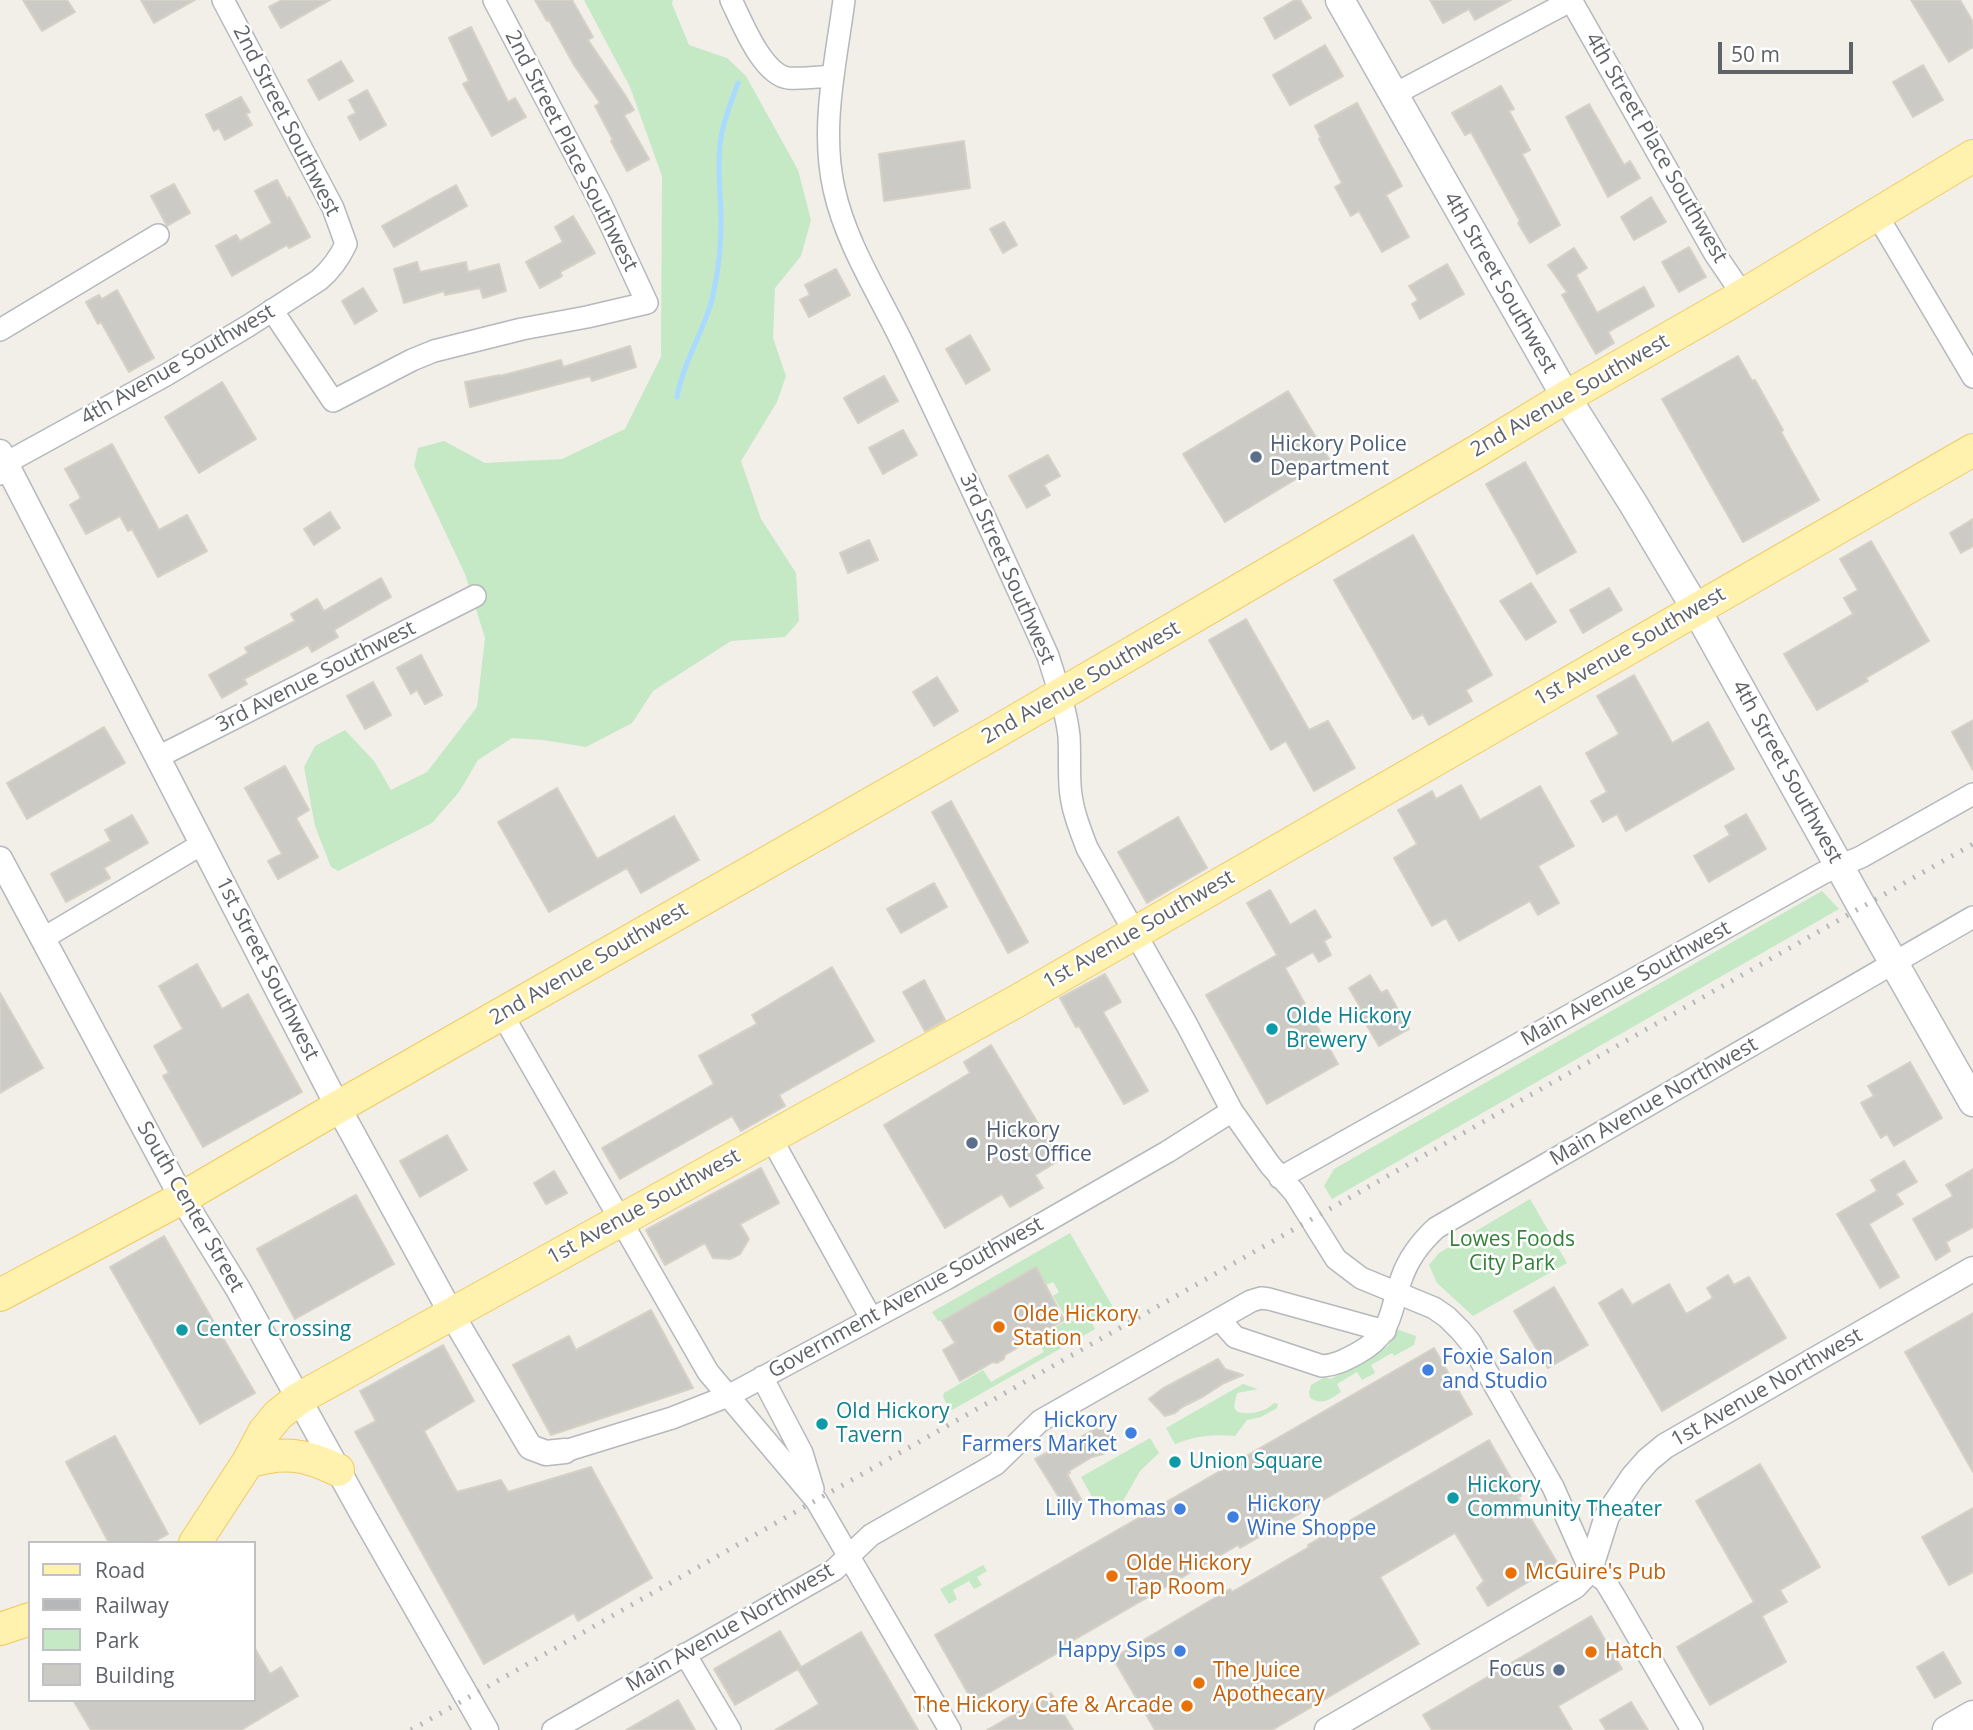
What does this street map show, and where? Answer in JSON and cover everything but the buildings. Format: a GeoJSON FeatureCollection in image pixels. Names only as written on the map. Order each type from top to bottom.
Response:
{"type":"FeatureCollection","features":[{"type":"Feature","properties":{"kind":"main road","name":"4th Street Southwest"},"geometry":{"type":"LineString","coordinates":[[1340,0],[1566,397],[1696,609],[1973,1102]]}},
{"type":"Feature","properties":{"kind":"main road","name":"2nd Avenue Southwest"},"geometry":{"type":"LineString","coordinates":[[0,1295],[182,1198],[1060,695],[1743,295],[1973,156]]}},
{"type":"Feature","properties":{"kind":"main road","name":"1st Avenue Southwest"},"geometry":{"type":"LineString","coordinates":[[196,1541],[248,1462],[264,1432],[278,1415],[298,1399],[1017,1001],[1973,450]]}},
{"type":"Feature","properties":{"kind":"main road"},"geometry":{"type":"LineString","coordinates":[[248,1462],[270,1455],[290,1455],[315,1459],[338,1470]]}},
{"type":"Feature","properties":{"kind":"main road"},"geometry":{"type":"LineString","coordinates":[[0,1629],[28,1620]]}},
{"type":"Feature","properties":{"kind":"main road"},"geometry":{"type":"LineString","coordinates":[[1947,1730],[1973,1715]]}},
{"type":"Feature","properties":{"kind":"street","name":"2nd Street Southwest"},"geometry":{"type":"LineString","coordinates":[[223,0],[333,208],[346,244]]}},
{"type":"Feature","properties":{"kind":"street","name":"2nd Street Place Southwest"},"geometry":{"type":"LineString","coordinates":[[272,310],[333,401],[434,351],[522,329],[648,303],[601,204],[494,0]]}},
{"type":"Feature","properties":{"kind":"street"},"geometry":{"type":"LineString","coordinates":[[731,0],[761,57],[777,74],[788,78],[833,76]]}},
{"type":"Feature","properties":{"kind":"street","name":"3rd Street Southwest"},"geometry":{"type":"LineString","coordinates":[[844,0],[831,91],[830,157],[834,189],[843,219],[1048,656],[1069,734],[1070,786],[1077,822],[1087,848],[1187,1025],[1232,1111],[1280,1178],[1294,1192],[1336,1259],[1361,1278],[1434,1307],[1470,1342],[1553,1487],[1590,1570],[1605,1581],[1692,1730]]}},
{"type":"Feature","properties":{"kind":"street"},"geometry":{"type":"LineString","coordinates":[[1393,95],[1572,0]]}},
{"type":"Feature","properties":{"kind":"street","name":"4th Street Place Southwest"},"geometry":{"type":"LineString","coordinates":[[1572,0],[1715,254],[1743,295]]}},
{"type":"Feature","properties":{"kind":"street"},"geometry":{"type":"LineString","coordinates":[[1877,215],[1973,377]]}},
{"type":"Feature","properties":{"kind":"street"},"geometry":{"type":"LineString","coordinates":[[0,330],[159,235]]}},
{"type":"Feature","properties":{"kind":"street","name":"4th Avenue Southwest"},"geometry":{"type":"LineString","coordinates":[[2,465],[166,375],[272,310],[328,272],[339,259],[346,244]]}},
{"type":"Feature","properties":{"kind":"street","name":"1st Street Southwest"},"geometry":{"type":"LineString","coordinates":[[2,465],[158,757],[338,1107],[451,1313],[530,1447],[546,1453],[565,1451]]}},
{"type":"Feature","properties":{"kind":"street","name":"3rd Avenue Southwest"},"geometry":{"type":"LineString","coordinates":[[158,757],[475,596]]}},
{"type":"Feature","properties":{"kind":"street","name":"Main Avenue Southwest"},"geometry":{"type":"LineString","coordinates":[[1280,1178],[1823,873],[1861,857],[1973,794]]}},
{"type":"Feature","properties":{"kind":"street"},"geometry":{"type":"LineString","coordinates":[[42,939],[202,844]]}},
{"type":"Feature","properties":{"kind":"street","name":"South Center Street"},"geometry":{"type":"LineString","coordinates":[[0,859],[182,1198],[238,1289],[486,1730]]}},
{"type":"Feature","properties":{"kind":"street","name":"Main Avenue Northwest"},"geometry":{"type":"LineString","coordinates":[[553,1730],[827,1574],[871,1535],[996,1464],[1040,1421],[1251,1301],[1269,1299],[1385,1331],[1402,1275],[1419,1243],[1436,1228],[1973,917]]}},
{"type":"Feature","properties":{"kind":"street"},"geometry":{"type":"LineString","coordinates":[[502,1014],[708,1372],[816,1500],[950,1730]]}},
{"type":"Feature","properties":{"kind":"street","name":"Government Avenue Southwest"},"geometry":{"type":"LineString","coordinates":[[565,1451],[672,1418],[728,1396],[958,1273],[1167,1152],[1232,1111]]}},
{"type":"Feature","properties":{"kind":"street"},"geometry":{"type":"LineString","coordinates":[[771,1138],[871,1318]]}},
{"type":"Feature","properties":{"kind":"street","name":"1st Avenue Northwest"},"geometry":{"type":"LineString","coordinates":[[1590,1570],[1607,1516],[1633,1477],[1665,1446],[1973,1269]]}},
{"type":"Feature","properties":{"kind":"street"},"geometry":{"type":"LineString","coordinates":[[1220,1320],[1235,1337],[1322,1366],[1335,1365],[1371,1346],[1385,1331]]}},
{"type":"Feature","properties":{"kind":"street"},"geometry":{"type":"LineString","coordinates":[[762,1377],[802,1453],[816,1500]]}},
{"type":"Feature","properties":{"kind":"street"},"geometry":{"type":"LineString","coordinates":[[1327,1730],[1575,1586],[1590,1570]]}},
{"type":"Feature","properties":{"kind":"street"},"geometry":{"type":"LineString","coordinates":[[685,1654],[730,1730]]}},
{"type":"Feature","properties":{"kind":"green space"},"geometry":{"type":"Polygon","coordinates":[[[584,0],[673,0],[672,4],[689,45],[727,58],[746,76],[798,170],[811,220],[801,256],[775,288],[773,338],[786,376],[777,402],[741,461],[761,519],[796,573],[799,621],[785,637],[731,641],[653,691],[632,723],[586,747],[512,738],[478,760],[459,792],[432,823],[338,871],[331,867],[315,826],[304,767],[315,746],[345,730],[374,761],[391,790],[427,772],[477,707],[485,638],[465,574],[414,466],[418,448],[444,441],[485,463],[562,459],[625,429],[661,357],[662,176],[630,87],[584,0]]]}},
{"type":"Feature","properties":{"kind":"green space"},"geometry":{"type":"Polygon","coordinates":[[[1822,891],[1839,909],[1332,1199],[1324,1186],[1334,1169],[1822,891]]]}},
{"type":"Feature","properties":{"kind":"green space","name":"Lowes Foods City Park"},"geometry":{"type":"Polygon","coordinates":[[[1530,1199],[1567,1263],[1473,1316],[1437,1283],[1429,1265],[1439,1253],[1530,1199]]]}},
{"type":"Feature","properties":{"kind":"green space"},"geometry":{"type":"Polygon","coordinates":[[[1070,1233],[1114,1309],[1096,1319],[1065,1316],[1053,1296],[1059,1292],[1053,1282],[1046,1285],[1036,1267],[942,1321],[938,1321],[932,1312],[1070,1233]]]}},
{"type":"Feature","properties":{"kind":"green space"},"geometry":{"type":"Polygon","coordinates":[[[1066,1321],[1091,1321],[1095,1329],[952,1410],[949,1408],[943,1397],[944,1393],[983,1370],[991,1382],[1044,1352],[1036,1338],[1066,1321]]]}},
{"type":"Feature","properties":{"kind":"green space"},"geometry":{"type":"Polygon","coordinates":[[[1396,1329],[1416,1336],[1414,1345],[1371,1365],[1375,1373],[1362,1380],[1357,1372],[1337,1384],[1341,1392],[1330,1399],[1319,1401],[1310,1398],[1311,1385],[1325,1377],[1331,1379],[1388,1346],[1396,1329]]]}},
{"type":"Feature","properties":{"kind":"green space"},"geometry":{"type":"Polygon","coordinates":[[[1243,1384],[1258,1389],[1237,1393],[1234,1406],[1236,1411],[1256,1412],[1274,1403],[1278,1404],[1277,1408],[1261,1417],[1247,1420],[1235,1436],[1205,1436],[1175,1444],[1166,1428],[1243,1384]]]}},
{"type":"Feature","properties":{"kind":"green space"},"geometry":{"type":"Polygon","coordinates":[[[1150,1438],[1159,1453],[1140,1471],[1123,1501],[1095,1502],[1081,1477],[1150,1438]]]}},
{"type":"Feature","properties":{"kind":"green space"},"geometry":{"type":"Polygon","coordinates":[[[983,1565],[987,1571],[977,1577],[982,1585],[974,1589],[969,1581],[953,1590],[957,1599],[949,1604],[940,1589],[983,1565]]]}},
{"type":"Feature","properties":{"kind":"waterway"},"geometry":{"type":"LineString","coordinates":[[677,397],[685,369],[708,313],[715,285],[721,237],[720,145],[738,83]]}},
{"type":"Feature","properties":{"kind":"railway"},"geometry":{"type":"LineString","coordinates":[[411,1730],[1973,844]]}},
{"type":"Feature","properties":{"kind":"place","name":"Hickory Police Department"},"geometry":{"type":"Point","coordinates":[1256,457]}},
{"type":"Feature","properties":{"kind":"place","name":"Olde Hickory Brewery"},"geometry":{"type":"Point","coordinates":[1272,1029]}},
{"type":"Feature","properties":{"kind":"place","name":"Hickory Post Office"},"geometry":{"type":"Point","coordinates":[972,1143]}},
{"type":"Feature","properties":{"kind":"place","name":"Olde Hickory Station"},"geometry":{"type":"Point","coordinates":[999,1327]}},
{"type":"Feature","properties":{"kind":"place","name":"Center Crossing"},"geometry":{"type":"Point","coordinates":[182,1330]}},
{"type":"Feature","properties":{"kind":"place","name":"Foxie Salon and Studio"},"geometry":{"type":"Point","coordinates":[1428,1370]}},
{"type":"Feature","properties":{"kind":"place","name":"Old Hickory Tavern"},"geometry":{"type":"Point","coordinates":[822,1424]}},
{"type":"Feature","properties":{"kind":"place","name":"Hickory Farmers Market"},"geometry":{"type":"Point","coordinates":[1131,1433]}},
{"type":"Feature","properties":{"kind":"place","name":"Union Square"},"geometry":{"type":"Point","coordinates":[1175,1462]}},
{"type":"Feature","properties":{"kind":"place","name":"Hickory Community Theater"},"geometry":{"type":"Point","coordinates":[1453,1498]}},
{"type":"Feature","properties":{"kind":"place","name":"Lilly Thomas"},"geometry":{"type":"Point","coordinates":[1180,1509]}},
{"type":"Feature","properties":{"kind":"place","name":"Hickory Wine Shoppe"},"geometry":{"type":"Point","coordinates":[1233,1517]}},
{"type":"Feature","properties":{"kind":"place","name":"McGuire's Pub"},"geometry":{"type":"Point","coordinates":[1511,1573]}},
{"type":"Feature","properties":{"kind":"place","name":"Olde Hickory Tap Room"},"geometry":{"type":"Point","coordinates":[1112,1576]}},
{"type":"Feature","properties":{"kind":"place","name":"Happy Sips"},"geometry":{"type":"Point","coordinates":[1180,1651]}},
{"type":"Feature","properties":{"kind":"place","name":"Hatch"},"geometry":{"type":"Point","coordinates":[1591,1652]}},
{"type":"Feature","properties":{"kind":"place","name":"Focus"},"geometry":{"type":"Point","coordinates":[1559,1670]}},
{"type":"Feature","properties":{"kind":"place","name":"The Juice Apothecary"},"geometry":{"type":"Point","coordinates":[1199,1683]}},
{"type":"Feature","properties":{"kind":"place","name":"The Hickory Cafe & Arcade"},"geometry":{"type":"Point","coordinates":[1187,1706]}}]}
